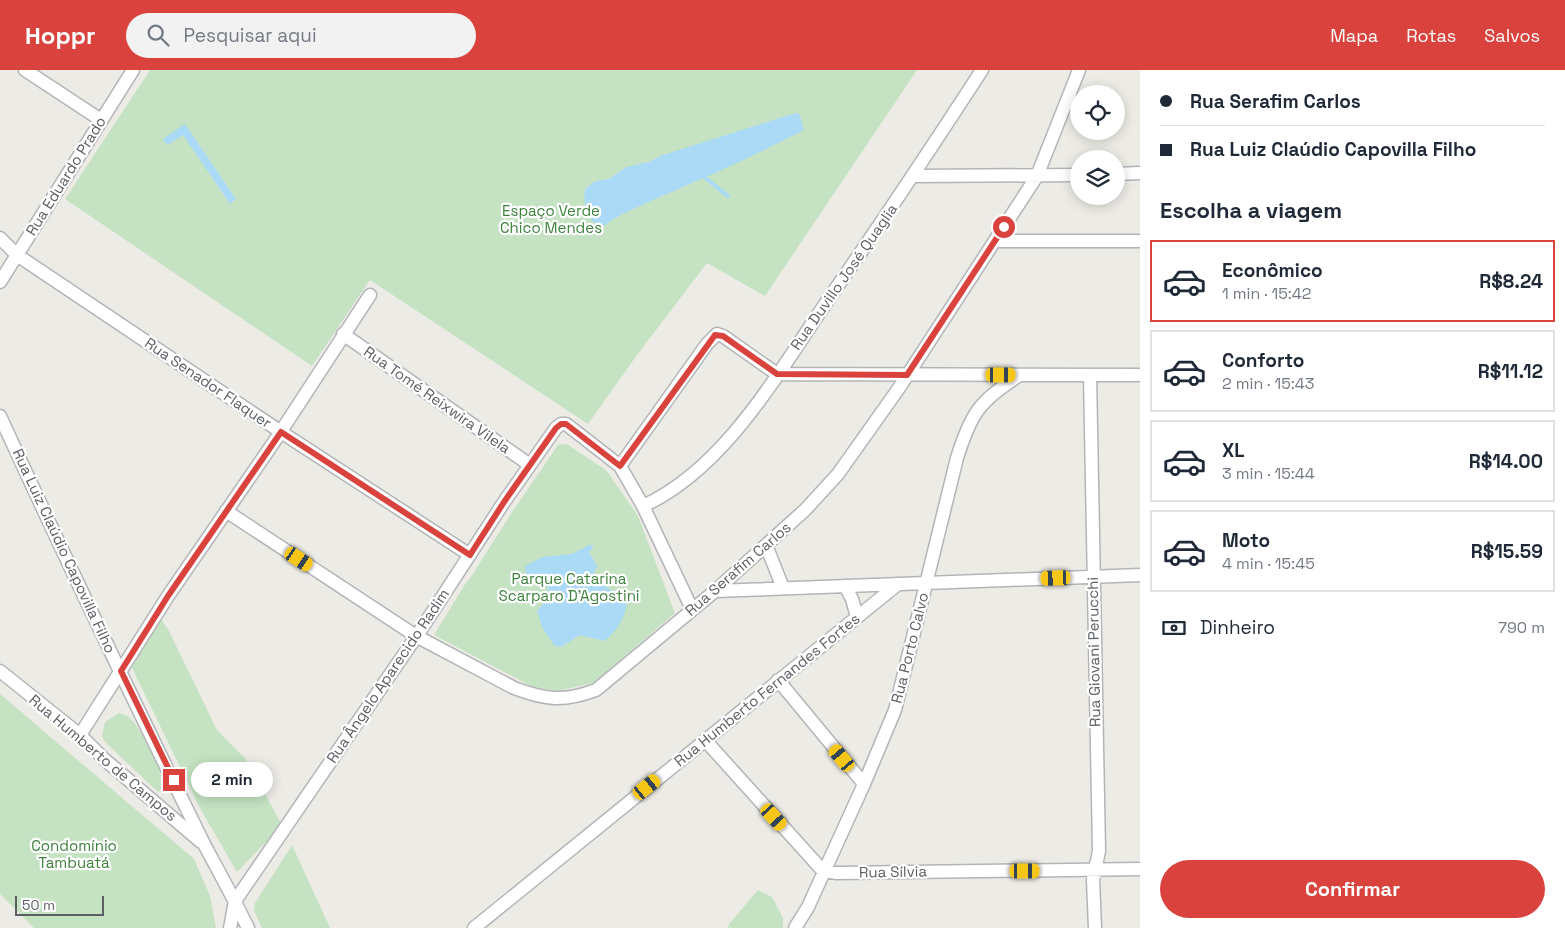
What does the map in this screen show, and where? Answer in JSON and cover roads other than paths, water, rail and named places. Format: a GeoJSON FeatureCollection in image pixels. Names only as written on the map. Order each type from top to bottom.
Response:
{"type":"FeatureCollection","features":[{"type":"Feature","properties":{"kind":"street"},"geometry":{"type":"LineString","coordinates":[[25,70],[101,120]]}},
{"type":"Feature","properties":{"kind":"street","name":"Rua Eduardo Prado"},"geometry":{"type":"LineString","coordinates":[[0,282],[133,70]]}},
{"type":"Feature","properties":{"kind":"street","name":"Rua Duvillo José Quaglia"},"geometry":{"type":"LineString","coordinates":[[642,506],[673,490],[698,470],[742,423],[913,176],[982,70]]}},
{"type":"Feature","properties":{"kind":"street","name":"Rua Serafim Carlos"},"geometry":{"type":"LineString","coordinates":[[226,511],[416,636],[514,688],[553,699],[578,697],[596,690],[715,591],[805,510],[838,474],[863,442],[1037,176],[1078,70]]}},
{"type":"Feature","properties":{"kind":"street"},"geometry":{"type":"LineString","coordinates":[[1125,174],[1140,173]]}},
{"type":"Feature","properties":{"kind":"street"},"geometry":{"type":"LineString","coordinates":[[913,176],[1070,175]]}},
{"type":"Feature","properties":{"kind":"street","name":"Rua Senador Flaquer"},"geometry":{"type":"LineString","coordinates":[[0,238],[17,255],[281,432],[470,555]]}},
{"type":"Feature","properties":{"kind":"street"},"geometry":{"type":"LineString","coordinates":[[996,241],[1140,241]]}},
{"type":"Feature","properties":{"kind":"street"},"geometry":{"type":"LineString","coordinates":[[80,735],[168,596],[281,432],[370,295]]}},
{"type":"Feature","properties":{"kind":"street","name":"Rua Tomé Reixwira Vilela"},"geometry":{"type":"LineString","coordinates":[[343,334],[530,465]]}},
{"type":"Feature","properties":{"kind":"street"},"geometry":{"type":"LineString","coordinates":[[692,609],[642,506],[620,466],[707,344],[717,334],[723,336],[777,374],[1140,375]]}},
{"type":"Feature","properties":{"kind":"street","name":"Rua Porto Calvo"},"geometry":{"type":"LineString","coordinates":[[795,928],[808,907],[864,784],[895,710],[957,458],[966,430],[985,400],[1002,386],[1020,375]]}},
{"type":"Feature","properties":{"kind":"street","name":"Rua Giovani Perucchi"},"geometry":{"type":"LineString","coordinates":[[1090,375],[1098,851],[1093,880],[1095,928]]}},
{"type":"Feature","properties":{"kind":"street","name":"Rua Luiz Claúdio Capovilla Filho"},"geometry":{"type":"LineString","coordinates":[[0,416],[26,475],[205,845],[248,928]]}},
{"type":"Feature","properties":{"kind":"street","name":"Rua Ângelo Aparecido Radim"},"geometry":{"type":"LineString","coordinates":[[230,928],[235,901],[556,428],[561,424],[566,424],[620,466]]}},
{"type":"Feature","properties":{"kind":"street"},"geometry":{"type":"LineString","coordinates":[[766,545],[783,588]]}},
{"type":"Feature","properties":{"kind":"street"},"geometry":{"type":"LineString","coordinates":[[715,591],[1140,575]]}},
{"type":"Feature","properties":{"kind":"street","name":"Rua Humberto Fernandes Fortes"},"geometry":{"type":"LineString","coordinates":[[474,928],[898,584]]}},
{"type":"Feature","properties":{"kind":"street"},"geometry":{"type":"LineString","coordinates":[[845,586],[852,598],[857,617]]}},
{"type":"Feature","properties":{"kind":"street","name":"Rua Humberto de Campos"},"geometry":{"type":"LineString","coordinates":[[0,671],[80,735],[205,845]]}},
{"type":"Feature","properties":{"kind":"street"},"geometry":{"type":"LineString","coordinates":[[778,680],[864,784]]}},
{"type":"Feature","properties":{"kind":"street"},"geometry":{"type":"LineString","coordinates":[[705,740],[823,871]]}},
{"type":"Feature","properties":{"kind":"street","name":"Rua Sílvia"},"geometry":{"type":"LineString","coordinates":[[823,871],[837,873],[1140,869]]}},
{"type":"Feature","properties":{"kind":"water"},"geometry":{"type":"Polygon","coordinates":[[[796,113],[800,115],[804,130],[632,210],[602,227],[589,217],[585,206],[585,189],[595,181],[609,179],[626,167],[649,162],[660,156],[796,113]]]}},
{"type":"Feature","properties":{"kind":"water"},"geometry":{"type":"Polygon","coordinates":[[[185,124],[236,199],[230,204],[183,135],[167,145],[163,139],[185,124]]]}},
{"type":"Feature","properties":{"kind":"water"},"geometry":{"type":"Polygon","coordinates":[[[589,545],[594,546],[589,552],[597,566],[594,572],[597,582],[611,590],[621,592],[626,598],[626,610],[620,623],[604,641],[580,635],[561,647],[555,646],[543,629],[537,611],[547,597],[548,588],[539,581],[527,579],[525,566],[543,557],[572,554],[589,545]]]}},
{"type":"Feature","properties":{"kind":"waterway"},"geometry":{"type":"LineString","coordinates":[[704,177],[728,196]]}},
{"type":"Feature","properties":{"kind":"park label","name":"Espaço Verde Chico Mendes"},"geometry":{"type":"Point","coordinates":[551,220]}},
{"type":"Feature","properties":{"kind":"park label","name":"Parque Catarina Scarparo D'Agostini"},"geometry":{"type":"Point","coordinates":[569,588]}},
{"type":"Feature","properties":{"kind":"park label","name":"Condomínio Tambuatá"},"geometry":{"type":"Point","coordinates":[74,854]}}]}
